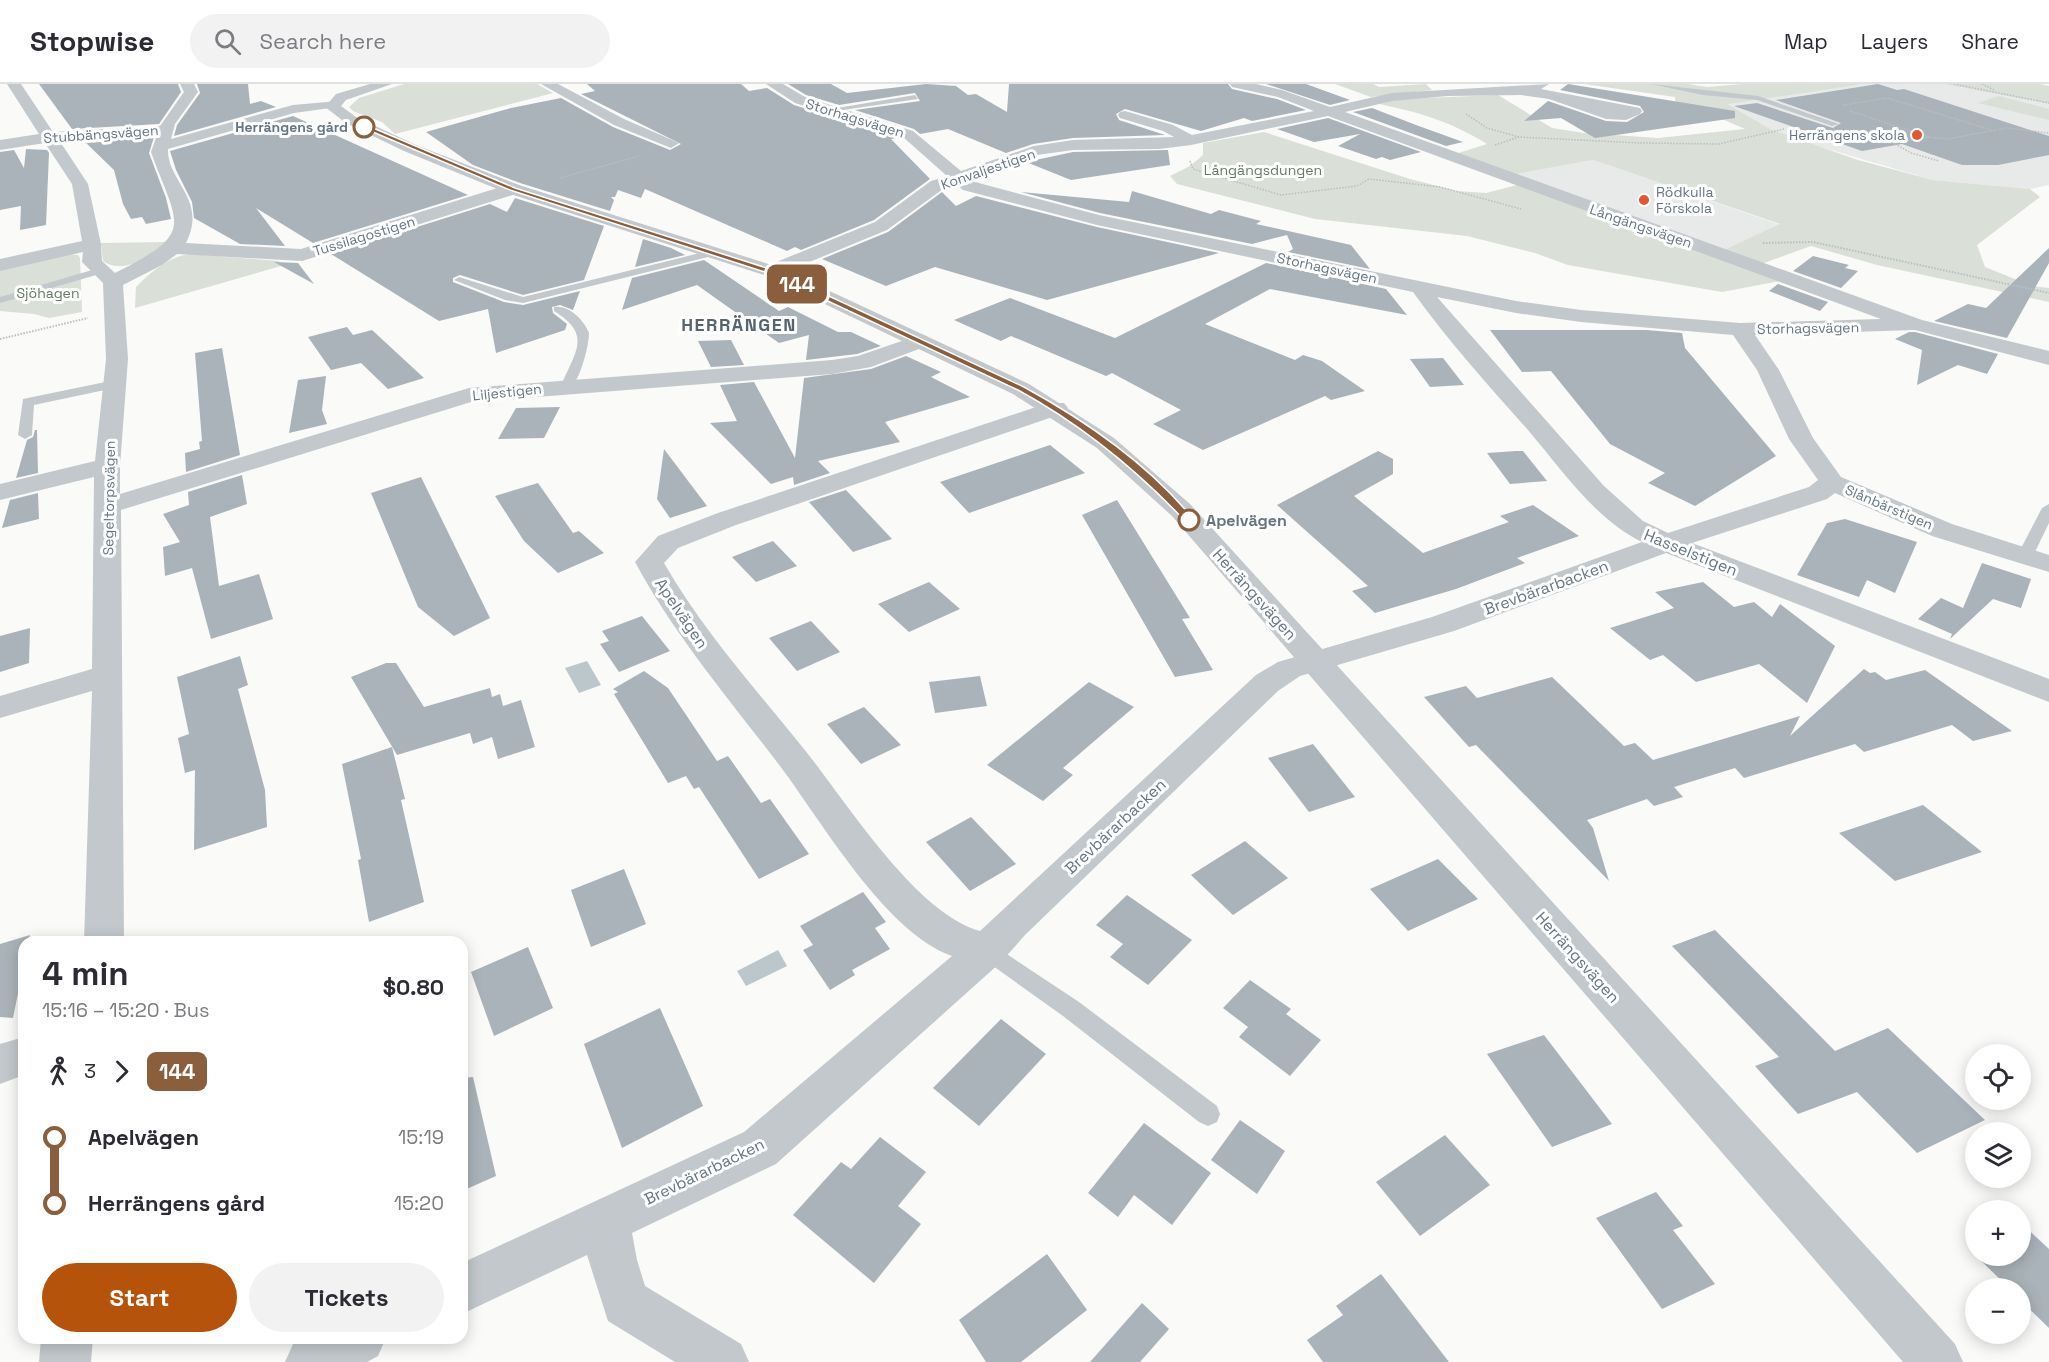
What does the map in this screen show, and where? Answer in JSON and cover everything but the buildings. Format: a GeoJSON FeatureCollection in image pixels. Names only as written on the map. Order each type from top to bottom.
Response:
{"type":"FeatureCollection","features":[{"type":"Feature","properties":{"kind":"street"},"geometry":{"type":"LineString","coordinates":[[164,138],[293,109],[333,104],[341,97],[385,84]]}},
{"type":"Feature","properties":{"kind":"street"},"geometry":{"type":"LineString","coordinates":[[548,84],[619,122],[671,143]]}},
{"type":"Feature","properties":{"kind":"street","name":"Storhagsvägen"},"geometry":{"type":"LineString","coordinates":[[773,84],[788,95],[908,134],[969,186],[1097,220],[1420,288],[1516,307],[1581,316],[1740,329],[1915,324]]}},
{"type":"Feature","properties":{"kind":"street","name":"Långängsvägen"},"geometry":{"type":"LineString","coordinates":[[1237,84],[1282,94],[1915,324],[2049,358]]}},
{"type":"Feature","properties":{"kind":"street","name":"Konvaljestigen"},"geometry":{"type":"LineString","coordinates":[[1521,91],[1542,84]]}},
{"type":"Feature","properties":{"kind":"street"},"geometry":{"type":"LineString","coordinates":[[106,277],[175,248],[186,225],[179,199],[159,152],[168,123],[186,102],[194,85]]}},
{"type":"Feature","properties":{"kind":"street","name":"Segeltorpsvägen"},"geometry":{"type":"LineString","coordinates":[[10,87],[50,137],[80,184],[92,244],[92,262],[106,277],[115,311],[115,384],[107,466],[108,675],[104,936]]}},
{"type":"Feature","properties":{"kind":"street","name":"Konvaljestigen"},"geometry":{"type":"LineString","coordinates":[[771,272],[881,226],[937,185],[1034,151],[1073,146],[1187,141],[1441,88],[1521,91],[1558,97]]}},
{"type":"Feature","properties":{"kind":"street","name":"Herrängsvägen"},"geometry":{"type":"LineString","coordinates":[[333,104],[337,112],[375,132],[513,189],[771,272],[1056,408],[1118,452],[1152,481],[1316,662],[1937,1362]]}},
{"type":"Feature","properties":{"kind":"street"},"geometry":{"type":"LineString","coordinates":[[1125,115],[1168,128],[1187,141]]}},
{"type":"Feature","properties":{"kind":"street","name":"Stubbängsvägen"},"geometry":{"type":"LineString","coordinates":[[0,145],[50,137],[164,138]]}},
{"type":"Feature","properties":{"kind":"street","name":"Tussilagostigen"},"geometry":{"type":"LineString","coordinates":[[175,248],[302,255],[513,189]]}},
{"type":"Feature","properties":{"kind":"street"},"geometry":{"type":"LineString","coordinates":[[0,265],[92,244]]}},
{"type":"Feature","properties":{"kind":"street","name":"Hasselstigen"},"geometry":{"type":"LineString","coordinates":[[1420,288],[1446,323],[1596,492],[1633,527],[1666,543],[2049,691]]}},
{"type":"Feature","properties":{"kind":"street","name":"Slånbärstigen"},"geometry":{"type":"LineString","coordinates":[[1740,329],[1768,370],[1801,439],[1832,482],[1942,530],[2037,560]]}},
{"type":"Feature","properties":{"kind":"street","name":"Liljestigen"},"geometry":{"type":"LineString","coordinates":[[107,506],[469,395],[832,367],[863,362],[919,341]]}},
{"type":"Feature","properties":{"kind":"street","name":"Apelvägen"},"geometry":{"type":"LineString","coordinates":[[987,950],[942,934],[884,879],[791,756],[720,668],[663,588],[650,562],[668,542],[727,519],[1056,408]]}},
{"type":"Feature","properties":{"kind":"street"},"geometry":{"type":"LineString","coordinates":[[0,492],[107,466]]}},
{"type":"Feature","properties":{"kind":"street","name":"Brevbärarbacken"},"geometry":{"type":"LineString","coordinates":[[468,1286],[760,1148],[987,950],[1011,924],[1267,683],[1289,669],[1443,624],[1666,543],[1818,493],[1832,482]]}},
{"type":"Feature","properties":{"kind":"street"},"geometry":{"type":"LineString","coordinates":[[0,706],[108,675]]}},
{"type":"Feature","properties":{"kind":"street"},"geometry":{"type":"LineString","coordinates":[[0,1064],[18,1058]]}},
{"type":"Feature","properties":{"kind":"street"},"geometry":{"type":"LineString","coordinates":[[606,1219],[612,1260],[626,1303],[723,1362]]}},
{"type":"Feature","properties":{"kind":"street"},"geometry":{"type":"LineString","coordinates":[[65,1362],[66,1344]]}},
{"type":"Feature","properties":{"kind":"street"},"geometry":{"type":"LineString","coordinates":[[310,1362],[348,1344]]}},
{"type":"Feature","properties":{"kind":"lane"},"geometry":{"type":"LineString","coordinates":[[1656,84],[1703,93],[1758,98],[1835,124]]}},
{"type":"Feature","properties":{"kind":"lane"},"geometry":{"type":"LineString","coordinates":[[829,110],[915,97]]}},
{"type":"Feature","properties":{"kind":"lane"},"geometry":{"type":"LineString","coordinates":[[459,280],[510,298],[523,300],[712,254]]}},
{"type":"Feature","properties":{"kind":"lane"},"geometry":{"type":"LineString","coordinates":[[0,300],[106,277]]}},
{"type":"Feature","properties":{"kind":"lane"},"geometry":{"type":"LineString","coordinates":[[558,309],[576,320],[583,334],[581,348],[567,386]]}},
{"type":"Feature","properties":{"kind":"lane"},"geometry":{"type":"LineString","coordinates":[[25,435],[28,402],[115,384]]}},
{"type":"Feature","properties":{"kind":"lane"},"geometry":{"type":"LineString","coordinates":[[2037,560],[2049,508]]}},
{"type":"Feature","properties":{"kind":"lane"},"geometry":{"type":"LineString","coordinates":[[987,950],[1071,1009],[1208,1114]]}},
{"type":"Feature","properties":{"kind":"path"},"geometry":{"type":"LineString","coordinates":[[1954,84],[2049,103]]}},
{"type":"Feature","properties":{"kind":"path"},"geometry":{"type":"LineString","coordinates":[[1982,84],[2000,93]]}},
{"type":"Feature","properties":{"kind":"path"},"geometry":{"type":"LineString","coordinates":[[1995,130],[1887,98],[1836,106],[1929,137],[1947,139],[1995,130],[2021,129],[2049,133]]}},
{"type":"Feature","properties":{"kind":"path"},"geometry":{"type":"LineString","coordinates":[[1835,124],[1894,143],[1911,153],[1939,161]]}},
{"type":"Feature","properties":{"kind":"path"},"geometry":{"type":"LineString","coordinates":[[1894,143],[1929,137]]}},
{"type":"Feature","properties":{"kind":"path"},"geometry":{"type":"LineString","coordinates":[[1187,141],[1192,169],[1281,195],[1357,186],[1369,179],[1440,187],[1528,210]]}},
{"type":"Feature","properties":{"kind":"path"},"geometry":{"type":"LineString","coordinates":[[589,171],[663,149],[671,143]]}},
{"type":"Feature","properties":{"kind":"path"},"geometry":{"type":"LineString","coordinates":[[1725,255],[1767,242],[1814,242],[2049,293]]}},
{"type":"Feature","properties":{"kind":"path"},"geometry":{"type":"LineString","coordinates":[[0,339],[115,311]]}},
{"type":"Feature","properties":{"kind":"shaded area","name":"Herrängens skola"},"geometry":{"type":"Polygon","coordinates":[[[1864,84],[1944,84],[2049,104],[2049,185],[2030,189],[1933,180],[1797,140],[1772,130],[1727,103],[1864,84]]]}},
{"type":"Feature","properties":{"kind":"shaded area","name":"Rödkulla Förskola"},"geometry":{"type":"Polygon","coordinates":[[[1593,160],[1781,225],[1722,251],[1511,175],[1593,160]]]}},
{"type":"Feature","properties":{"kind":"shaded area"},"geometry":{"type":"Polygon","coordinates":[[[587,661],[601,685],[579,693],[565,668],[587,661]]]}},
{"type":"Feature","properties":{"kind":"shaded area"},"geometry":{"type":"Polygon","coordinates":[[[778,950],[787,966],[746,986],[737,971],[778,950]]]}},
{"type":"Feature","properties":{"kind":"green space"},"geometry":{"type":"Polygon","coordinates":[[[404,84],[537,84],[553,93],[395,134],[382,122],[353,111],[349,107],[359,98],[404,84]]]}},
{"type":"Feature","properties":{"kind":"green space"},"geometry":{"type":"Polygon","coordinates":[[[1335,84],[1373,84],[1379,87],[1426,84],[1432,90],[1371,97],[1335,84]]]}},
{"type":"Feature","properties":{"kind":"green space"},"geometry":{"type":"Polygon","coordinates":[[[1584,84],[1688,84],[1707,87],[1743,84],[1864,84],[1728,104],[1772,130],[1858,160],[1933,180],[2030,189],[2040,197],[1977,245],[1985,267],[2032,286],[2049,288],[2049,302],[1877,265],[1811,246],[1761,264],[1722,251],[1780,224],[1593,160],[1511,175],[1452,155],[1487,144],[1460,129],[1433,118],[1375,103],[1402,99],[1498,95],[1552,128],[1584,133],[1658,138],[1745,129],[1701,110],[1676,106],[1675,97],[1584,84]]]}},
{"type":"Feature","properties":{"kind":"green space"},"geometry":{"type":"Polygon","coordinates":[[[1944,84],[2040,84],[2049,86],[2049,104],[1944,84]]]}},
{"type":"Feature","properties":{"kind":"green space"},"geometry":{"type":"Polygon","coordinates":[[[1999,96],[2049,109],[2049,120],[1978,103],[1999,96]]]}},
{"type":"Feature","properties":{"kind":"green space","name":"Långängsdungen"},"geometry":{"type":"Polygon","coordinates":[[[1264,132],[1410,179],[1457,191],[1486,193],[1517,185],[1780,281],[1722,292],[1568,265],[1535,253],[1467,236],[1315,219],[1177,184],[1170,176],[1190,166],[1203,155],[1203,143],[1264,132]]]}},
{"type":"Feature","properties":{"kind":"green space"},"geometry":{"type":"Polygon","coordinates":[[[166,242],[144,258],[128,265],[111,265],[103,261],[101,243],[166,242]]]}},
{"type":"Feature","properties":{"kind":"green space","name":"Sjöhagen"},"geometry":{"type":"Polygon","coordinates":[[[68,254],[78,255],[80,258],[82,312],[49,318],[34,314],[0,311],[0,268],[68,254]]]}},
{"type":"Feature","properties":{"kind":"green space"},"geometry":{"type":"Polygon","coordinates":[[[190,254],[279,261],[281,266],[135,308],[136,287],[161,266],[175,258],[190,254]]]}},
{"type":"Feature","properties":{"kind":"bus line","name":"144"},"geometry":{"type":"LineString","coordinates":[[364,127],[513,189],[771,272],[1021,389],[1056,408],[1118,452],[1152,481],[1189,520]]}},
{"type":"Feature","properties":{"kind":"place","name":"Herrängens gård"},"geometry":{"type":"Point","coordinates":[364,127]}},
{"type":"Feature","properties":{"kind":"place","name":"Herrängens skola"},"geometry":{"type":"Point","coordinates":[1917,135]}},
{"type":"Feature","properties":{"kind":"place","name":"Rödkulla Förskola"},"geometry":{"type":"Point","coordinates":[1644,200]}},
{"type":"Feature","properties":{"kind":"place","name":"Apelvägen"},"geometry":{"type":"Point","coordinates":[1189,520]}},
{"type":"Feature","properties":{"kind":"district","name":"HERRÄNGEN"},"geometry":{"type":"Point","coordinates":[739,325]}}]}
